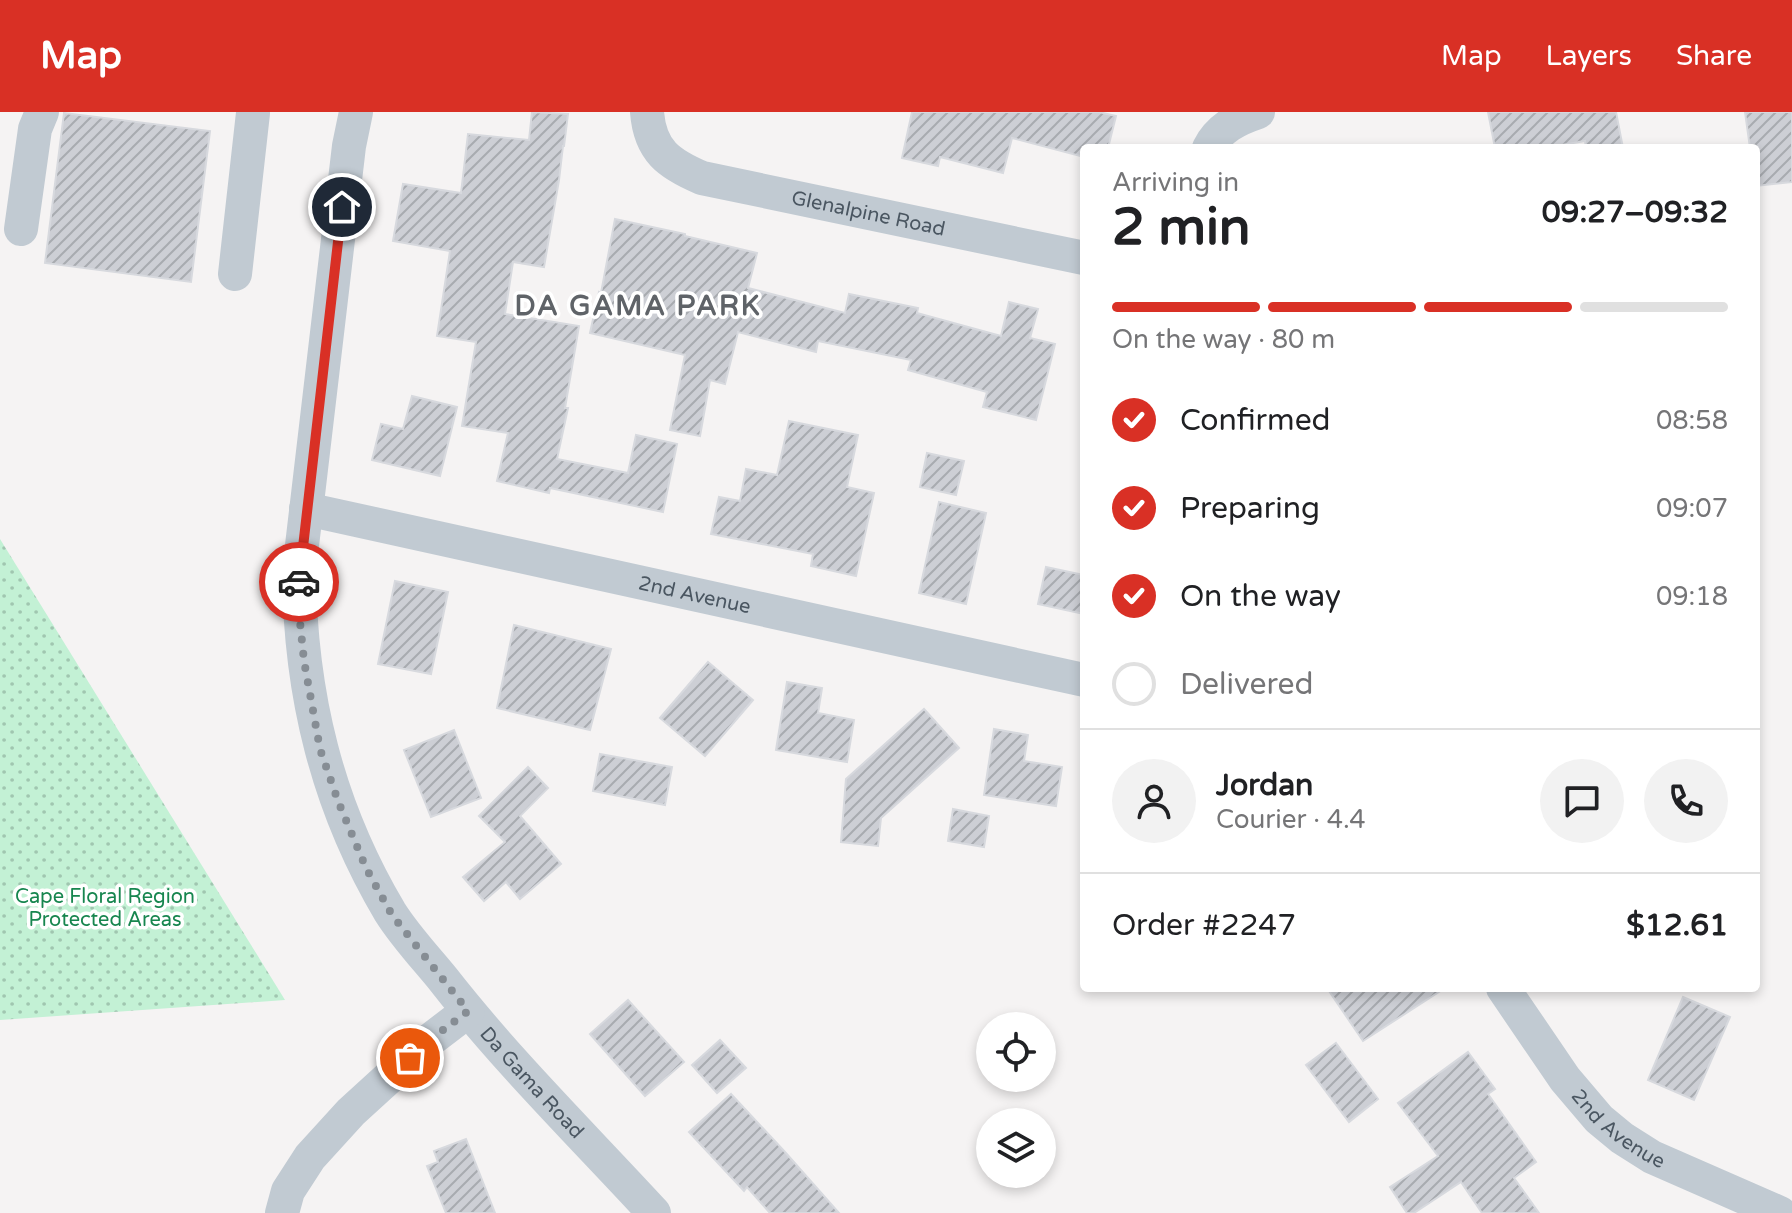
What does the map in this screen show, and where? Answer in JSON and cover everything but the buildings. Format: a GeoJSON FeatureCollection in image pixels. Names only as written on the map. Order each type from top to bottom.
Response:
{"type":"FeatureCollection","features":[{"type":"Feature","properties":{"kind":"street"},"geometry":{"type":"LineString","coordinates":[[21,229],[35,129],[42,112]]}},
{"type":"Feature","properties":{"kind":"street"},"geometry":{"type":"LineString","coordinates":[[235,274],[248,112]]}},
{"type":"Feature","properties":{"kind":"street","name":"Da Gama Road"},"geometry":{"type":"LineString","coordinates":[[356,112],[349,146],[299,571],[304,661],[320,749],[329,780],[366,868],[392,915],[468,1011],[654,1213]]}},
{"type":"Feature","properties":{"kind":"street","name":"Glenalpine Road"},"geometry":{"type":"LineString","coordinates":[[647,112],[653,139],[661,153],[675,166],[702,178],[1080,257]]}},
{"type":"Feature","properties":{"kind":"street"},"geometry":{"type":"LineString","coordinates":[[1211,144],[1224,129],[1258,112]]}},
{"type":"Feature","properties":{"kind":"street","name":"2nd Avenue"},"geometry":{"type":"LineString","coordinates":[[306,509],[1080,679]]}},
{"type":"Feature","properties":{"kind":"street","name":"2nd Avenue"},"geometry":{"type":"LineString","coordinates":[[1506,992],[1565,1079],[1599,1119],[1622,1138],[1738,1205],[1780,1213]]}},
{"type":"Feature","properties":{"kind":"street"},"geometry":{"type":"LineString","coordinates":[[282,1213],[288,1191],[310,1157],[430,1040],[468,1011]]}},
{"type":"Feature","properties":{"kind":"green space","name":"Cape Floral Region Protected Areas"},"geometry":{"type":"Polygon","coordinates":[[[0,539],[285,1000],[0,1020],[0,539]]]}},
{"type":"Feature","properties":{"kind":"way so far"},"geometry":{"type":"LineString","coordinates":[[299,582],[304,661],[320,749],[329,780],[366,868],[392,915],[468,1011],[410,1058]]}},
{"type":"Feature","properties":{"kind":"district","name":"DA GAMA PARK"},"geometry":{"type":"Point","coordinates":[638,305]}},
{"type":"Feature","properties":{"kind":"route"},"geometry":{"type":"LineString","coordinates":[[299,582],[342,207]]}}]}
